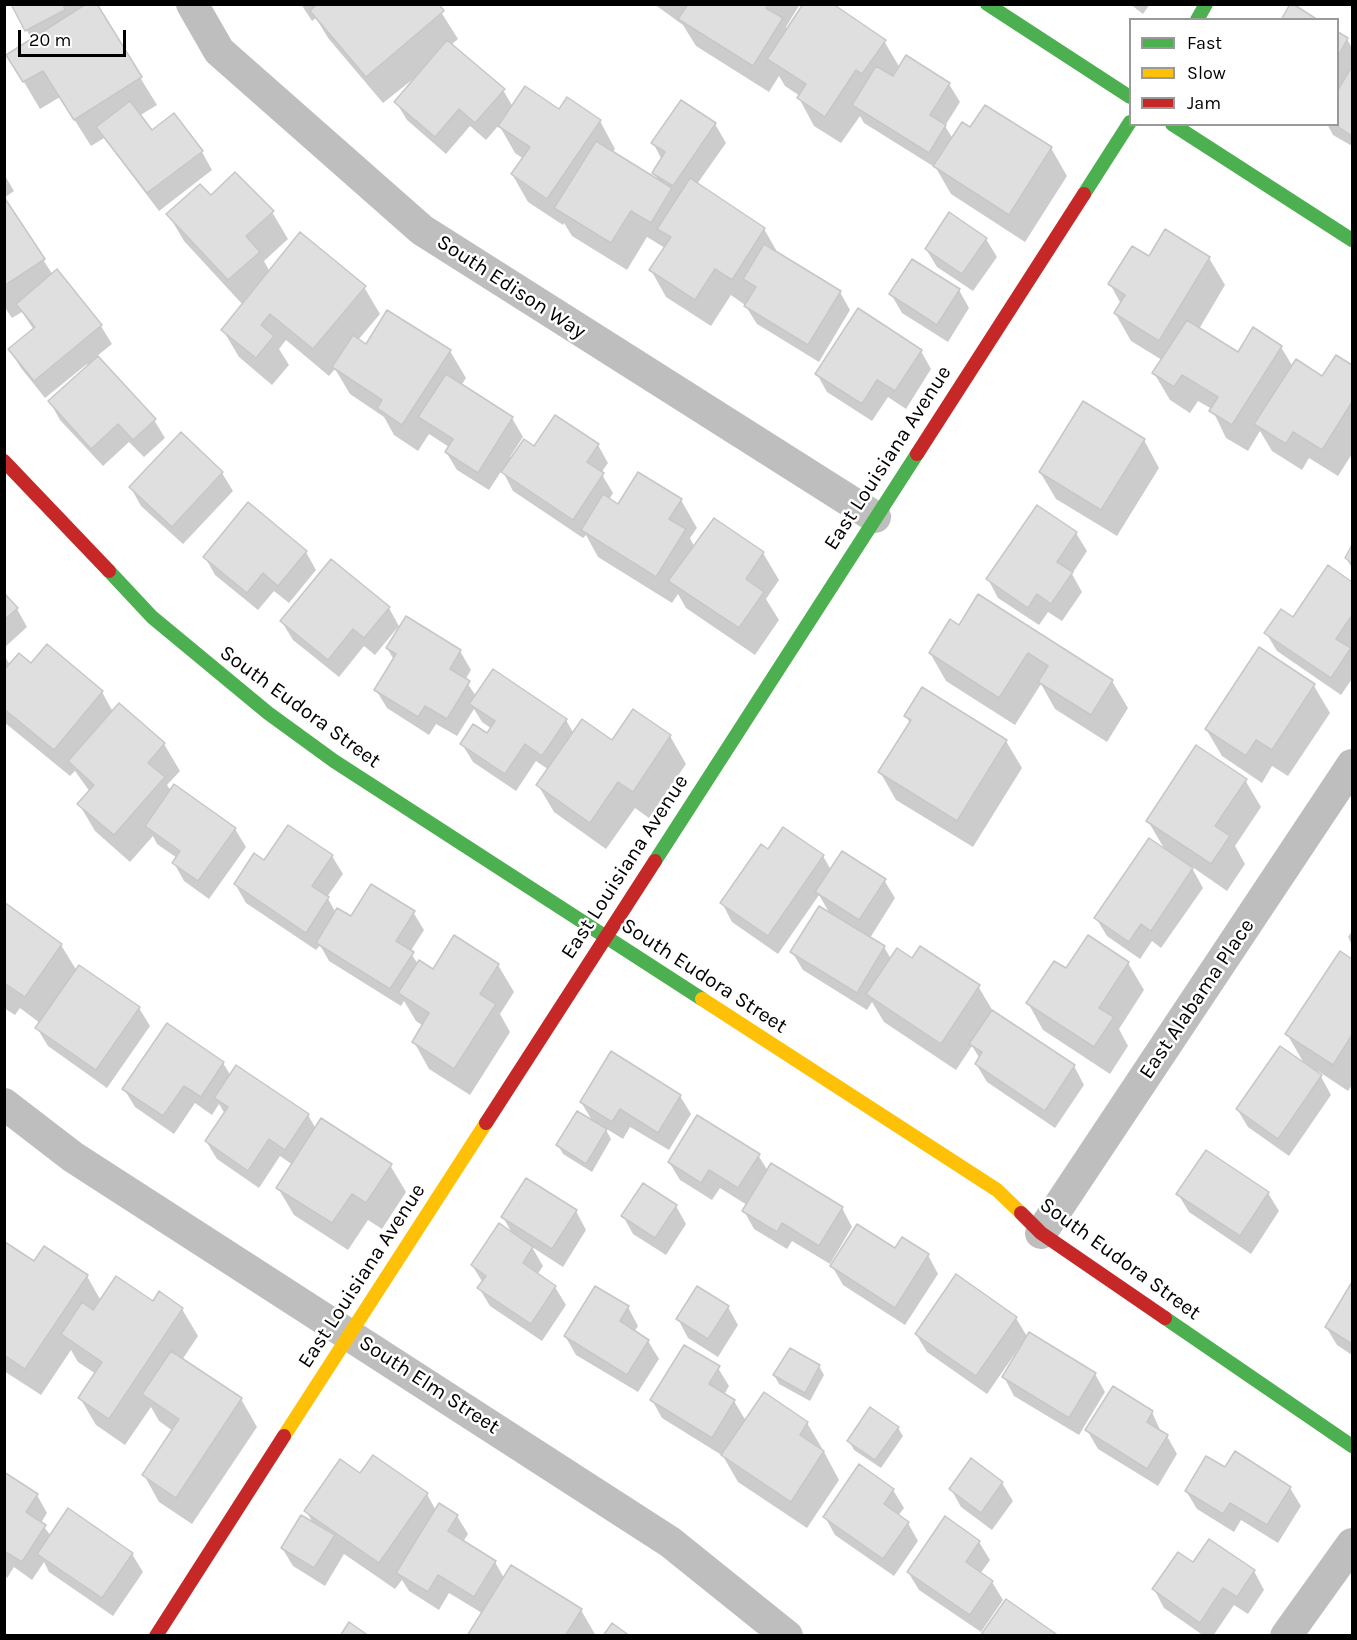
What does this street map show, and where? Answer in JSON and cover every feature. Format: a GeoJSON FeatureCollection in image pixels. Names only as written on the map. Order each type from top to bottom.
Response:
{"type":"FeatureCollection","features":[{"type":"Feature","properties":{"kind":"street","name":"South Edison Way"},"geometry":{"type":"LineString","coordinates":[[192,4],[219,51],[422,230],[875,517]]}},
{"type":"Feature","properties":{"kind":"street"},"geometry":{"type":"LineString","coordinates":[[987,4],[1129,96]]}},
{"type":"Feature","properties":{"kind":"street"},"geometry":{"type":"LineString","coordinates":[[1198,18],[1206,4]]}},
{"type":"Feature","properties":{"kind":"street","name":"East Louisiana Avenue"},"geometry":{"type":"LineString","coordinates":[[156,1635],[1129,125]]}},
{"type":"Feature","properties":{"kind":"street"},"geometry":{"type":"LineString","coordinates":[[1175,126],[1353,240]]}},
{"type":"Feature","properties":{"kind":"street","name":"South Eudora Street"},"geometry":{"type":"LineString","coordinates":[[4,461],[152,617],[212,669],[334,760],[997,1190],[1041,1233],[1353,1446]]}},
{"type":"Feature","properties":{"kind":"street","name":"East Alabama Place"},"geometry":{"type":"LineString","coordinates":[[1041,1233],[1353,765]]}},
{"type":"Feature","properties":{"kind":"street","name":"South Elm Street"},"geometry":{"type":"LineString","coordinates":[[4,1104],[73,1157],[670,1542],[787,1635]]}},
{"type":"Feature","properties":{"kind":"street"},"geometry":{"type":"LineString","coordinates":[[1286,1635],[1353,1544]]}},
{"type":"Feature","properties":{"kind":"building"},"geometry":{"type":"Polygon","coordinates":[[[11,4],[63,4],[65,10],[25,31],[11,4]]]}},
{"type":"Feature","properties":{"kind":"building"},"geometry":{"type":"Polygon","coordinates":[[[86,4],[97,4],[142,77],[74,120],[43,71],[23,82],[6,55],[86,4]]]}},
{"type":"Feature","properties":{"kind":"building"},"geometry":{"type":"Polygon","coordinates":[[[317,4],[439,4],[444,11],[366,77],[310,11],[317,4]]]}},
{"type":"Feature","properties":{"kind":"building"},"geometry":{"type":"Polygon","coordinates":[[[688,4],[768,4],[766,8],[783,18],[753,66],[678,19],[688,4]]]}},
{"type":"Feature","properties":{"kind":"building"},"geometry":{"type":"Polygon","coordinates":[[[803,4],[833,4],[886,40],[862,74],[856,70],[825,117],[797,98],[806,84],[767,59],[803,4]]]}},
{"type":"Feature","properties":{"kind":"building"},"geometry":{"type":"Polygon","coordinates":[[[1290,4],[1293,4],[1315,18],[1282,18],[1290,4]]]}},
{"type":"Feature","properties":{"kind":"building"},"geometry":{"type":"Polygon","coordinates":[[[1339,33],[1348,38],[1339,54],[1339,33]]]}},
{"type":"Feature","properties":{"kind":"building"},"geometry":{"type":"Polygon","coordinates":[[[447,40],[505,89],[475,123],[459,109],[435,137],[394,102],[447,40]]]}},
{"type":"Feature","properties":{"kind":"building"},"geometry":{"type":"Polygon","coordinates":[[[906,55],[950,83],[930,115],[946,125],[929,153],[852,105],[876,66],[893,76],[906,55]]]}},
{"type":"Feature","properties":{"kind":"building"},"geometry":{"type":"Polygon","coordinates":[[[1352,66],[1352,136],[1337,126],[1339,126],[1339,88],[1352,66]]]}},
{"type":"Feature","properties":{"kind":"building"},"geometry":{"type":"Polygon","coordinates":[[[525,86],[559,109],[567,97],[601,120],[547,199],[511,174],[530,147],[498,126],[525,86]]]}},
{"type":"Feature","properties":{"kind":"building"},"geometry":{"type":"Polygon","coordinates":[[[681,100],[716,123],[673,186],[652,173],[665,152],[651,143],[681,100]]]}},
{"type":"Feature","properties":{"kind":"building"},"geometry":{"type":"Polygon","coordinates":[[[130,101],[152,130],[174,113],[203,151],[147,193],[96,127],[130,101]]]}},
{"type":"Feature","properties":{"kind":"building"},"geometry":{"type":"Polygon","coordinates":[[[985,105],[1052,147],[1009,215],[933,166],[962,122],[970,127],[985,105]]]}},
{"type":"Feature","properties":{"kind":"building"},"geometry":{"type":"Polygon","coordinates":[[[596,141],[672,188],[651,223],[631,211],[611,243],[554,208],[596,141]]]}},
{"type":"Feature","properties":{"kind":"building"},"geometry":{"type":"Polygon","coordinates":[[[235,172],[274,211],[246,236],[260,252],[228,280],[166,214],[200,184],[211,195],[235,172]]]}},
{"type":"Feature","properties":{"kind":"building"},"geometry":{"type":"Polygon","coordinates":[[[690,178],[765,228],[732,280],[715,269],[695,300],[649,270],[671,237],[657,229],[690,178]]]}},
{"type":"Feature","properties":{"kind":"building"},"geometry":{"type":"Polygon","coordinates":[[[4,197],[45,259],[4,286],[4,197]]]}},
{"type":"Feature","properties":{"kind":"building"},"geometry":{"type":"Polygon","coordinates":[[[949,212],[987,238],[962,274],[925,249],[949,212]]]}},
{"type":"Feature","properties":{"kind":"building"},"geometry":{"type":"Polygon","coordinates":[[[1165,229],[1210,257],[1159,341],[1114,313],[1125,295],[1108,284],[1132,246],[1149,256],[1165,229]]]}},
{"type":"Feature","properties":{"kind":"building"},"geometry":{"type":"Polygon","coordinates":[[[300,232],[366,286],[313,349],[270,314],[261,325],[274,336],[256,358],[221,330],[300,232]]]}},
{"type":"Feature","properties":{"kind":"building"},"geometry":{"type":"Polygon","coordinates":[[[764,244],[841,291],[808,345],[744,306],[756,287],[743,279],[764,244]]]}},
{"type":"Feature","properties":{"kind":"building"},"geometry":{"type":"Polygon","coordinates":[[[912,259],[960,289],[937,325],[889,294],[912,259]]]}},
{"type":"Feature","properties":{"kind":"building"},"geometry":{"type":"Polygon","coordinates":[[[57,269],[102,325],[34,381],[8,349],[35,327],[16,304],[57,269]]]}},
{"type":"Feature","properties":{"kind":"building"},"geometry":{"type":"Polygon","coordinates":[[[858,308],[922,350],[895,391],[877,380],[862,404],[815,374],[858,308]]]}},
{"type":"Feature","properties":{"kind":"building"},"geometry":{"type":"Polygon","coordinates":[[[387,310],[451,350],[402,425],[377,408],[382,400],[332,367],[353,335],[366,344],[387,310]]]}},
{"type":"Feature","properties":{"kind":"building"},"geometry":{"type":"Polygon","coordinates":[[[1187,320],[1238,352],[1253,327],[1282,346],[1232,425],[1209,411],[1218,397],[1182,375],[1174,387],[1152,373],[1187,320]]]}},
{"type":"Feature","properties":{"kind":"building"},"geometry":{"type":"Polygon","coordinates":[[[1336,355],[1352,365],[1352,402],[1322,450],[1293,432],[1286,444],[1254,424],[1296,359],[1322,376],[1336,355]]]}},
{"type":"Feature","properties":{"kind":"building"},"geometry":{"type":"Polygon","coordinates":[[[98,356],[156,419],[133,440],[118,424],[91,449],[48,401],[98,356]]]}},
{"type":"Feature","properties":{"kind":"building"},"geometry":{"type":"Polygon","coordinates":[[[446,374],[513,417],[478,473],[445,452],[453,439],[418,417],[446,374]]]}},
{"type":"Feature","properties":{"kind":"building"},"geometry":{"type":"Polygon","coordinates":[[[1083,401],[1145,439],[1101,510],[1039,472],[1083,401]]]}},
{"type":"Feature","properties":{"kind":"building"},"geometry":{"type":"Polygon","coordinates":[[[555,415],[599,444],[587,462],[604,473],[573,520],[501,472],[524,439],[534,446],[555,415]]]}},
{"type":"Feature","properties":{"kind":"building"},"geometry":{"type":"Polygon","coordinates":[[[181,432],[223,472],[172,527],[129,487],[181,432]]]}},
{"type":"Feature","properties":{"kind":"building"},"geometry":{"type":"Polygon","coordinates":[[[638,472],[682,499],[669,519],[686,529],[656,577],[581,530],[603,494],[618,504],[638,472]]]}},
{"type":"Feature","properties":{"kind":"building"},"geometry":{"type":"Polygon","coordinates":[[[248,502],[307,551],[278,586],[263,573],[247,593],[203,557],[248,502]]]}},
{"type":"Feature","properties":{"kind":"building"},"geometry":{"type":"Polygon","coordinates":[[[1037,505],[1077,532],[1057,562],[1073,572],[1051,604],[1037,594],[1028,608],[986,579],[1037,505]]]}},
{"type":"Feature","properties":{"kind":"building"},"geometry":{"type":"Polygon","coordinates":[[[714,518],[764,552],[746,579],[764,592],[739,628],[668,581],[714,518]]]}},
{"type":"Feature","properties":{"kind":"building"},"geometry":{"type":"Polygon","coordinates":[[[1352,545],[1352,563],[1345,558],[1352,545]]]}},
{"type":"Feature","properties":{"kind":"building"},"geometry":{"type":"Polygon","coordinates":[[[331,559],[390,607],[364,638],[353,629],[328,660],[280,621],[331,559]]]}},
{"type":"Feature","properties":{"kind":"building"},"geometry":{"type":"Polygon","coordinates":[[[1328,565],[1352,582],[1352,615],[1336,639],[1351,648],[1331,678],[1264,633],[1281,609],[1293,617],[1328,565]]]}},
{"type":"Feature","properties":{"kind":"building"},"geometry":{"type":"Polygon","coordinates":[[[4,593],[18,608],[4,620],[4,593]]]}},
{"type":"Feature","properties":{"kind":"building"},"geometry":{"type":"Polygon","coordinates":[[[978,594],[1113,680],[1091,715],[1038,682],[1048,666],[1028,653],[999,698],[929,653],[950,619],[959,625],[978,594]]]}},
{"type":"Feature","properties":{"kind":"building"},"geometry":{"type":"Polygon","coordinates":[[[406,616],[461,650],[450,669],[470,681],[447,719],[425,706],[418,717],[374,690],[396,654],[386,648],[406,616]]]}},
{"type":"Feature","properties":{"kind":"building"},"geometry":{"type":"Polygon","coordinates":[[[47,644],[103,691],[54,750],[4,709],[4,670],[19,653],[31,663],[47,644]]]}},
{"type":"Feature","properties":{"kind":"building"},"geometry":{"type":"Polygon","coordinates":[[[1259,647],[1315,684],[1272,750],[1256,740],[1246,756],[1205,729],[1259,647]]]}},
{"type":"Feature","properties":{"kind":"building"},"geometry":{"type":"Polygon","coordinates":[[[493,669],[567,719],[542,756],[525,744],[505,774],[460,744],[473,724],[487,733],[495,721],[469,704],[493,669]]]}},
{"type":"Feature","properties":{"kind":"building"},"geometry":{"type":"Polygon","coordinates":[[[922,687],[1007,740],[957,821],[878,772],[911,720],[904,716],[922,687]]]}},
{"type":"Feature","properties":{"kind":"building"},"geometry":{"type":"Polygon","coordinates":[[[119,703],[165,743],[148,763],[165,777],[114,835],[77,804],[94,785],[68,761],[119,703]]]}},
{"type":"Feature","properties":{"kind":"building"},"geometry":{"type":"Polygon","coordinates":[[[633,709],[671,735],[633,792],[618,782],[590,823],[536,785],[582,719],[612,740],[633,709]]]}},
{"type":"Feature","properties":{"kind":"building"},"geometry":{"type":"Polygon","coordinates":[[[1196,745],[1247,779],[1215,826],[1230,836],[1211,864],[1146,821],[1196,745]]]}},
{"type":"Feature","properties":{"kind":"building"},"geometry":{"type":"Polygon","coordinates":[[[174,784],[236,828],[198,881],[172,863],[180,851],[145,826],[174,784]]]}},
{"type":"Feature","properties":{"kind":"building"},"geometry":{"type":"Polygon","coordinates":[[[288,825],[333,855],[312,886],[329,897],[306,933],[234,884],[254,853],[264,860],[288,825]]]}},
{"type":"Feature","properties":{"kind":"building"},"geometry":{"type":"Polygon","coordinates":[[[783,827],[824,855],[768,936],[720,903],[761,844],[768,849],[783,827]]]}},
{"type":"Feature","properties":{"kind":"building"},"geometry":{"type":"Polygon","coordinates":[[[1149,838],[1193,868],[1151,931],[1141,924],[1129,942],[1094,918],[1149,838]]]}},
{"type":"Feature","properties":{"kind":"building"},"geometry":{"type":"Polygon","coordinates":[[[842,851],[886,879],[859,920],[815,892],[842,851]]]}},
{"type":"Feature","properties":{"kind":"building"},"geometry":{"type":"Polygon","coordinates":[[[371,884],[415,911],[396,941],[414,952],[390,989],[316,943],[337,908],[351,916],[371,884]]]}},
{"type":"Feature","properties":{"kind":"building"},"geometry":{"type":"Polygon","coordinates":[[[4,902],[62,944],[25,997],[4,983],[4,902]]]}},
{"type":"Feature","properties":{"kind":"building"},"geometry":{"type":"Polygon","coordinates":[[[819,906],[885,946],[857,993],[790,952],[819,906]]]}},
{"type":"Feature","properties":{"kind":"building"},"geometry":{"type":"Polygon","coordinates":[[[454,935],[499,964],[480,994],[496,1004],[454,1069],[412,1042],[429,1013],[398,993],[419,960],[433,969],[454,935]]]}},
{"type":"Feature","properties":{"kind":"building"},"geometry":{"type":"Polygon","coordinates":[[[1088,935],[1129,962],[1099,1008],[1114,1017],[1094,1047],[1026,1003],[1054,961],[1066,968],[1088,935]]]}},
{"type":"Feature","properties":{"kind":"building"},"geometry":{"type":"Polygon","coordinates":[[[920,946],[980,985],[941,1044],[866,994],[897,948],[912,958],[920,946]]]}},
{"type":"Feature","properties":{"kind":"building"},"geometry":{"type":"Polygon","coordinates":[[[1340,951],[1352,959],[1352,1035],[1333,1065],[1285,1034],[1340,951]]]}},
{"type":"Feature","properties":{"kind":"building"},"geometry":{"type":"Polygon","coordinates":[[[79,965],[140,1007],[96,1070],[35,1028],[79,965]]]}},
{"type":"Feature","properties":{"kind":"building"},"geometry":{"type":"Polygon","coordinates":[[[992,1010],[1075,1065],[1045,1111],[975,1064],[982,1052],[969,1044],[992,1010]]]}},
{"type":"Feature","properties":{"kind":"building"},"geometry":{"type":"Polygon","coordinates":[[[167,1023],[224,1062],[201,1097],[184,1086],[163,1116],[122,1089],[167,1023]]]}},
{"type":"Feature","properties":{"kind":"building"},"geometry":{"type":"Polygon","coordinates":[[[1280,1046],[1322,1075],[1278,1139],[1236,1109],[1280,1046]]]}},
{"type":"Feature","properties":{"kind":"building"},"geometry":{"type":"Polygon","coordinates":[[[611,1051],[681,1095],[658,1133],[620,1109],[612,1122],[580,1102],[611,1051]]]}},
{"type":"Feature","properties":{"kind":"building"},"geometry":{"type":"Polygon","coordinates":[[[236,1065],[309,1114],[285,1150],[269,1139],[248,1171],[205,1141],[228,1107],[214,1098],[236,1065]]]}},
{"type":"Feature","properties":{"kind":"building"},"geometry":{"type":"Polygon","coordinates":[[[577,1111],[607,1129],[586,1164],[556,1145],[577,1111]]]}},
{"type":"Feature","properties":{"kind":"building"},"geometry":{"type":"Polygon","coordinates":[[[697,1115],[760,1154],[738,1188],[709,1170],[701,1183],[668,1162],[697,1115]]]}},
{"type":"Feature","properties":{"kind":"building"},"geometry":{"type":"Polygon","coordinates":[[[321,1118],[392,1164],[366,1203],[352,1194],[332,1223],[276,1188],[321,1118]]]}},
{"type":"Feature","properties":{"kind":"building"},"geometry":{"type":"Polygon","coordinates":[[[1206,1150],[1269,1192],[1240,1236],[1176,1194],[1206,1150]]]}},
{"type":"Feature","properties":{"kind":"building"},"geometry":{"type":"Polygon","coordinates":[[[771,1163],[843,1207],[819,1246],[782,1223],[777,1232],[742,1211],[771,1163]]]}},
{"type":"Feature","properties":{"kind":"building"},"geometry":{"type":"Polygon","coordinates":[[[526,1178],[577,1210],[552,1249],[501,1217],[526,1178]]]}},
{"type":"Feature","properties":{"kind":"building"},"geometry":{"type":"Polygon","coordinates":[[[643,1183],[677,1205],[655,1238],[621,1216],[643,1183]]]}},
{"type":"Feature","properties":{"kind":"building"},"geometry":{"type":"Polygon","coordinates":[[[499,1223],[533,1247],[523,1263],[556,1286],[531,1324],[477,1288],[486,1276],[471,1265],[499,1223]]]}},
{"type":"Feature","properties":{"kind":"building"},"geometry":{"type":"Polygon","coordinates":[[[857,1224],[895,1248],[902,1237],[929,1254],[895,1308],[830,1266],[857,1224]]]}},
{"type":"Feature","properties":{"kind":"building"},"geometry":{"type":"Polygon","coordinates":[[[5,1242],[34,1261],[44,1246],[88,1275],[25,1369],[4,1355],[5,1242]]]}},
{"type":"Feature","properties":{"kind":"building"},"geometry":{"type":"Polygon","coordinates":[[[956,1274],[1017,1317],[976,1376],[915,1334],[956,1274]]]}},
{"type":"Feature","properties":{"kind":"building"},"geometry":{"type":"Polygon","coordinates":[[[116,1276],[153,1301],[159,1291],[183,1308],[109,1419],[78,1398],[102,1362],[61,1334],[82,1302],[93,1310],[116,1276]]]}},
{"type":"Feature","properties":{"kind":"building"},"geometry":{"type":"Polygon","coordinates":[[[1352,1282],[1352,1344],[1325,1327],[1352,1282]]]}},
{"type":"Feature","properties":{"kind":"building"},"geometry":{"type":"Polygon","coordinates":[[[595,1286],[629,1306],[620,1321],[649,1340],[627,1375],[564,1336],[595,1286]]]}},
{"type":"Feature","properties":{"kind":"building"},"geometry":{"type":"Polygon","coordinates":[[[697,1286],[729,1306],[708,1339],[676,1319],[697,1286]]]}},
{"type":"Feature","properties":{"kind":"building"},"geometry":{"type":"Polygon","coordinates":[[[1029,1332],[1096,1373],[1069,1418],[1002,1377],[1029,1332]]]}},
{"type":"Feature","properties":{"kind":"building"},"geometry":{"type":"Polygon","coordinates":[[[684,1345],[720,1366],[709,1384],[735,1400],[712,1438],[650,1400],[684,1345]]]}},
{"type":"Feature","properties":{"kind":"building"},"geometry":{"type":"Polygon","coordinates":[[[790,1348],[820,1365],[805,1393],[773,1375],[790,1348]]]}},
{"type":"Feature","properties":{"kind":"building"},"geometry":{"type":"Polygon","coordinates":[[[171,1351],[242,1398],[176,1498],[142,1475],[179,1419],[142,1394],[171,1351]]]}},
{"type":"Feature","properties":{"kind":"building"},"geometry":{"type":"Polygon","coordinates":[[[1113,1386],[1153,1411],[1147,1422],[1168,1435],[1147,1469],[1085,1430],[1113,1386]]]}},
{"type":"Feature","properties":{"kind":"building"},"geometry":{"type":"Polygon","coordinates":[[[764,1392],[808,1422],[800,1435],[824,1451],[791,1502],[721,1455],[764,1392]]]}},
{"type":"Feature","properties":{"kind":"building"},"geometry":{"type":"Polygon","coordinates":[[[870,1407],[899,1427],[875,1460],[847,1441],[870,1407]]]}},
{"type":"Feature","properties":{"kind":"building"},"geometry":{"type":"Polygon","coordinates":[[[1235,1451],[1291,1487],[1267,1525],[1230,1503],[1223,1514],[1185,1491],[1206,1456],[1225,1467],[1235,1451]]]}},
{"type":"Feature","properties":{"kind":"building"},"geometry":{"type":"Polygon","coordinates":[[[373,1455],[428,1493],[379,1563],[304,1511],[340,1459],[360,1473],[373,1455]]]}},
{"type":"Feature","properties":{"kind":"building"},"geometry":{"type":"Polygon","coordinates":[[[971,1458],[1003,1482],[981,1513],[949,1489],[971,1458]]]}},
{"type":"Feature","properties":{"kind":"building"},"geometry":{"type":"Polygon","coordinates":[[[859,1464],[894,1489],[884,1504],[909,1522],[883,1559],[823,1517],[859,1464]]]}},
{"type":"Feature","properties":{"kind":"building"},"geometry":{"type":"Polygon","coordinates":[[[4,1472],[38,1494],[26,1512],[46,1525],[22,1562],[4,1551],[4,1472]]]}},
{"type":"Feature","properties":{"kind":"building"},"geometry":{"type":"Polygon","coordinates":[[[439,1503],[458,1515],[448,1531],[496,1561],[474,1597],[438,1575],[428,1592],[396,1573],[439,1503]]]}},
{"type":"Feature","properties":{"kind":"building"},"geometry":{"type":"Polygon","coordinates":[[[68,1508],[133,1553],[102,1598],[37,1554],[68,1508]]]}},
{"type":"Feature","properties":{"kind":"building"},"geometry":{"type":"Polygon","coordinates":[[[301,1515],[335,1535],[314,1568],[281,1548],[301,1515]]]}},
{"type":"Feature","properties":{"kind":"building"},"geometry":{"type":"Polygon","coordinates":[[[945,1516],[980,1541],[966,1562],[993,1581],[970,1615],[907,1572],[945,1516]]]}},
{"type":"Feature","properties":{"kind":"building"},"geometry":{"type":"Polygon","coordinates":[[[1209,1539],[1255,1570],[1237,1597],[1223,1588],[1200,1623],[1152,1589],[1178,1552],[1193,1562],[1209,1539]]]}},
{"type":"Feature","properties":{"kind":"building"},"geometry":{"type":"Polygon","coordinates":[[[511,1565],[582,1609],[565,1636],[467,1636],[511,1565]]]}},
{"type":"Feature","properties":{"kind":"building"},"geometry":{"type":"Polygon","coordinates":[[[1006,1599],[1059,1636],[980,1636],[1006,1599]]]}},
{"type":"Feature","properties":{"kind":"building"},"geometry":{"type":"Polygon","coordinates":[[[349,1622],[369,1636],[340,1636],[349,1622]]]}},
{"type":"Feature","properties":{"kind":"building"},"geometry":{"type":"Polygon","coordinates":[[[612,1623],[630,1636],[603,1636],[612,1623]]]}},
{"type":"Feature","properties":{"kind":"traffic: fast"},"geometry":{"type":"LineString","coordinates":[[987,4],[1129,96]]}},
{"type":"Feature","properties":{"kind":"traffic: fast"},"geometry":{"type":"LineString","coordinates":[[1198,18],[1206,4]]}},
{"type":"Feature","properties":{"kind":"traffic: fast"},"geometry":{"type":"LineString","coordinates":[[1084,194],[1129,124]]}},
{"type":"Feature","properties":{"kind":"traffic: fast"},"geometry":{"type":"LineString","coordinates":[[1175,126],[1352,240]]}},
{"type":"Feature","properties":{"kind":"traffic: fast"},"geometry":{"type":"LineString","coordinates":[[655,861],[917,454]]}},
{"type":"Feature","properties":{"kind":"traffic: fast"},"geometry":{"type":"LineString","coordinates":[[109,571],[152,617],[268,713],[334,761],[702,999]]}},
{"type":"Feature","properties":{"kind":"traffic: fast"},"geometry":{"type":"LineString","coordinates":[[1165,1318],[1352,1446]]}},
{"type":"Feature","properties":{"kind":"traffic: slow"},"geometry":{"type":"LineString","coordinates":[[702,999],[997,1190],[1021,1213]]}},
{"type":"Feature","properties":{"kind":"traffic: slow"},"geometry":{"type":"LineString","coordinates":[[284,1436],[486,1123]]}},
{"type":"Feature","properties":{"kind":"traffic: jam"},"geometry":{"type":"LineString","coordinates":[[917,454],[1084,194]]}},
{"type":"Feature","properties":{"kind":"traffic: jam"},"geometry":{"type":"LineString","coordinates":[[4,461],[109,571]]}},
{"type":"Feature","properties":{"kind":"traffic: jam"},"geometry":{"type":"LineString","coordinates":[[486,1123],[655,861]]}},
{"type":"Feature","properties":{"kind":"traffic: jam"},"geometry":{"type":"LineString","coordinates":[[1021,1213],[1041,1233],[1165,1318]]}},
{"type":"Feature","properties":{"kind":"traffic: jam"},"geometry":{"type":"LineString","coordinates":[[156,1636],[284,1436]]}}]}
